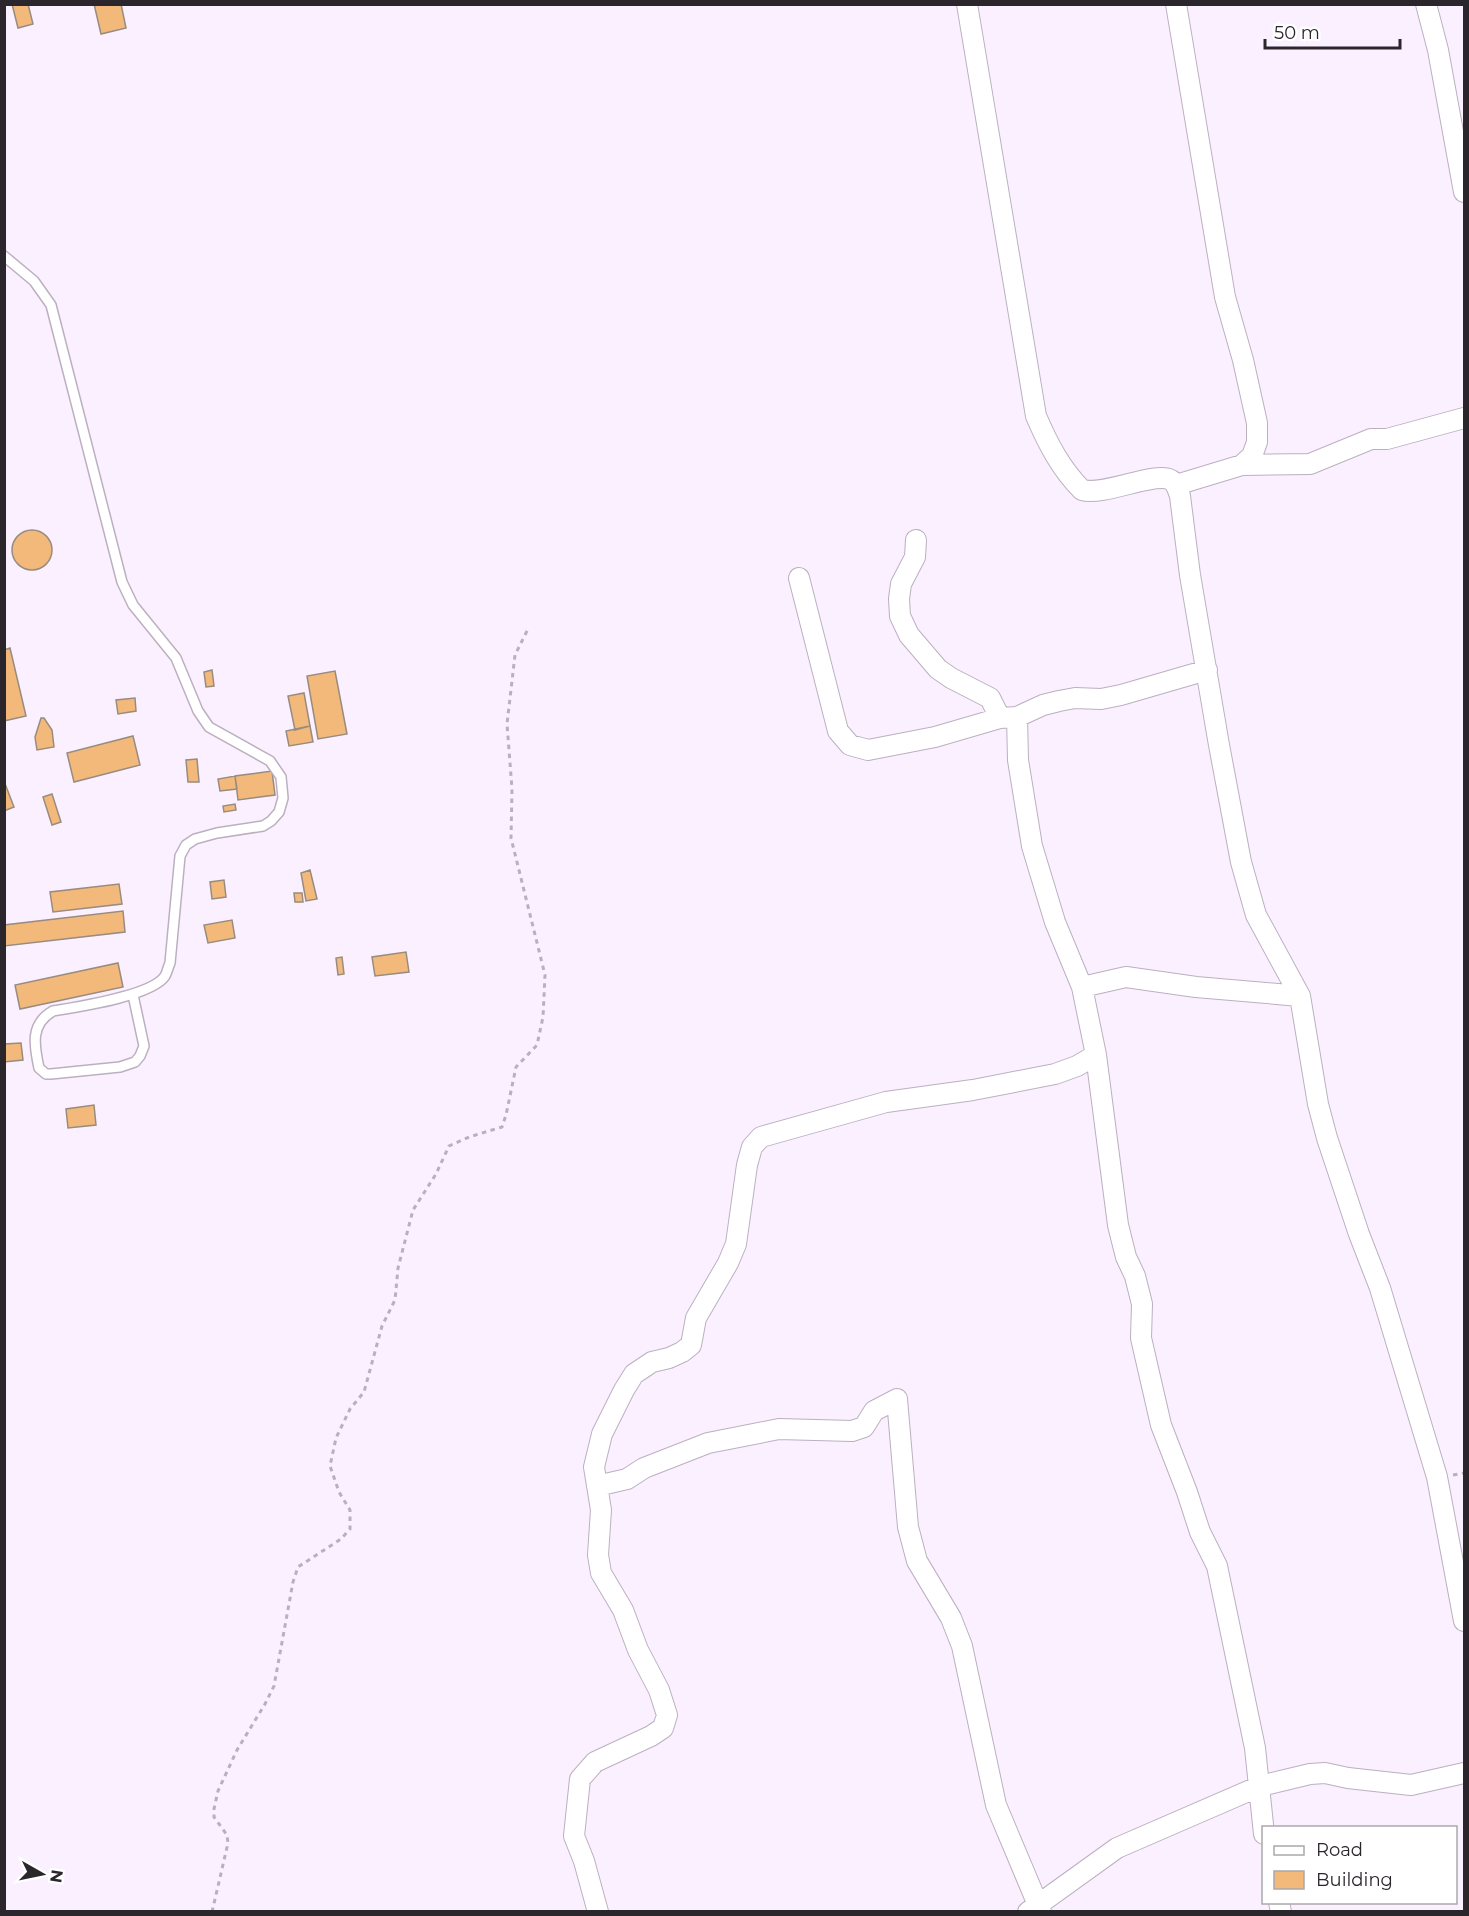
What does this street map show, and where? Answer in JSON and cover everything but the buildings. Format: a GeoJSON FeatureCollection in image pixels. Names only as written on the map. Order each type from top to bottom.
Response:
{"type":"FeatureCollection","features":[{"type":"Feature","properties":{"kind":"street"},"geometry":{"type":"LineString","coordinates":[[967,4],[1036,416],[1051,449],[1082,490],[1097,492],[1158,478],[1169,479],[1176,485],[1180,496],[1190,575],[1240,862],[1256,915],[1300,996],[1318,1104],[1327,1138],[1359,1234],[1380,1288],[1437,1477],[1464,1621]]}},
{"type":"Feature","properties":{"kind":"street"},"geometry":{"type":"LineString","coordinates":[[1176,4],[1225,297],[1243,360],[1257,423],[1257,442],[1252,456],[1242,465]]}},
{"type":"Feature","properties":{"kind":"street"},"geometry":{"type":"LineString","coordinates":[[1426,4],[1438,50],[1464,192]]}},
{"type":"Feature","properties":{"kind":"street"},"geometry":{"type":"LineString","coordinates":[[1176,485],[1242,465],[1310,464],[1371,439],[1387,439],[1464,418]]}},
{"type":"Feature","properties":{"kind":"street"},"geometry":{"type":"LineString","coordinates":[[916,540],[915,557],[901,584],[900,616],[909,635],[938,669],[990,698],[1009,718],[1032,846],[1055,922],[1082,987],[1096,1055],[1118,1225],[1142,1304],[1143,1348],[1161,1425],[1200,1532],[1217,1566],[1256,1748],[1262,1826]]}},
{"type":"Feature","properties":{"kind":"street"},"geometry":{"type":"LineString","coordinates":[[799,578],[838,731],[850,745],[868,750],[1009,718],[1043,705],[1075,698],[1101,699],[1121,695],[1207,670]]}},
{"type":"Feature","properties":{"kind":"street"},"geometry":{"type":"LineString","coordinates":[[1082,987],[1126,977],[1196,987],[1300,996]]}},
{"type":"Feature","properties":{"kind":"street"},"geometry":{"type":"LineString","coordinates":[[598,1911],[584,1861],[574,1836],[580,1779],[595,1762],[663,1728],[667,1715],[659,1690],[638,1650],[623,1610],[601,1573],[598,1555],[601,1510],[594,1467],[602,1434],[634,1374],[652,1362],[669,1358],[691,1345],[696,1318],[728,1263],[736,1244],[747,1165],[752,1147],[761,1137],[885,1102],[973,1090],[1055,1074],[1077,1066],[1096,1055]]}},
{"type":"Feature","properties":{"kind":"street"},"geometry":{"type":"LineString","coordinates":[[597,1486],[627,1479],[644,1468],[708,1443],[779,1429],[852,1431],[864,1427],[874,1411],[897,1399],[908,1527],[917,1561],[951,1618],[963,1646],[996,1805],[1036,1909],[1117,1848],[1260,1786],[1310,1774],[1325,1773],[1411,1785],[1464,1773]]}},
{"type":"Feature","properties":{"kind":"lane"},"geometry":{"type":"LineString","coordinates":[[4,256],[34,281],[51,305],[122,582],[133,605],[176,658],[198,711],[209,727],[270,761],[281,777],[283,798],[279,812],[263,826],[217,833],[186,844],[180,856],[170,963],[165,976],[159,982],[133,995],[53,1011],[44,1016],[35,1034],[39,1068],[46,1074],[51,1074],[120,1067],[135,1062],[144,1046],[133,995]]}},
{"type":"Feature","properties":{"kind":"path"},"geometry":{"type":"LineString","coordinates":[[212,1911],[228,1843],[227,1835],[214,1817],[218,1791],[237,1750],[274,1686],[293,1582],[298,1568],[341,1539],[350,1529],[350,1510],[339,1492],[330,1466],[336,1438],[350,1408],[364,1392],[382,1326],[395,1300],[398,1268],[413,1210],[436,1174],[449,1146],[502,1127],[516,1067],[537,1045],[543,1017],[545,975],[511,838],[512,789],[507,724],[515,655],[528,629]]}}]}
